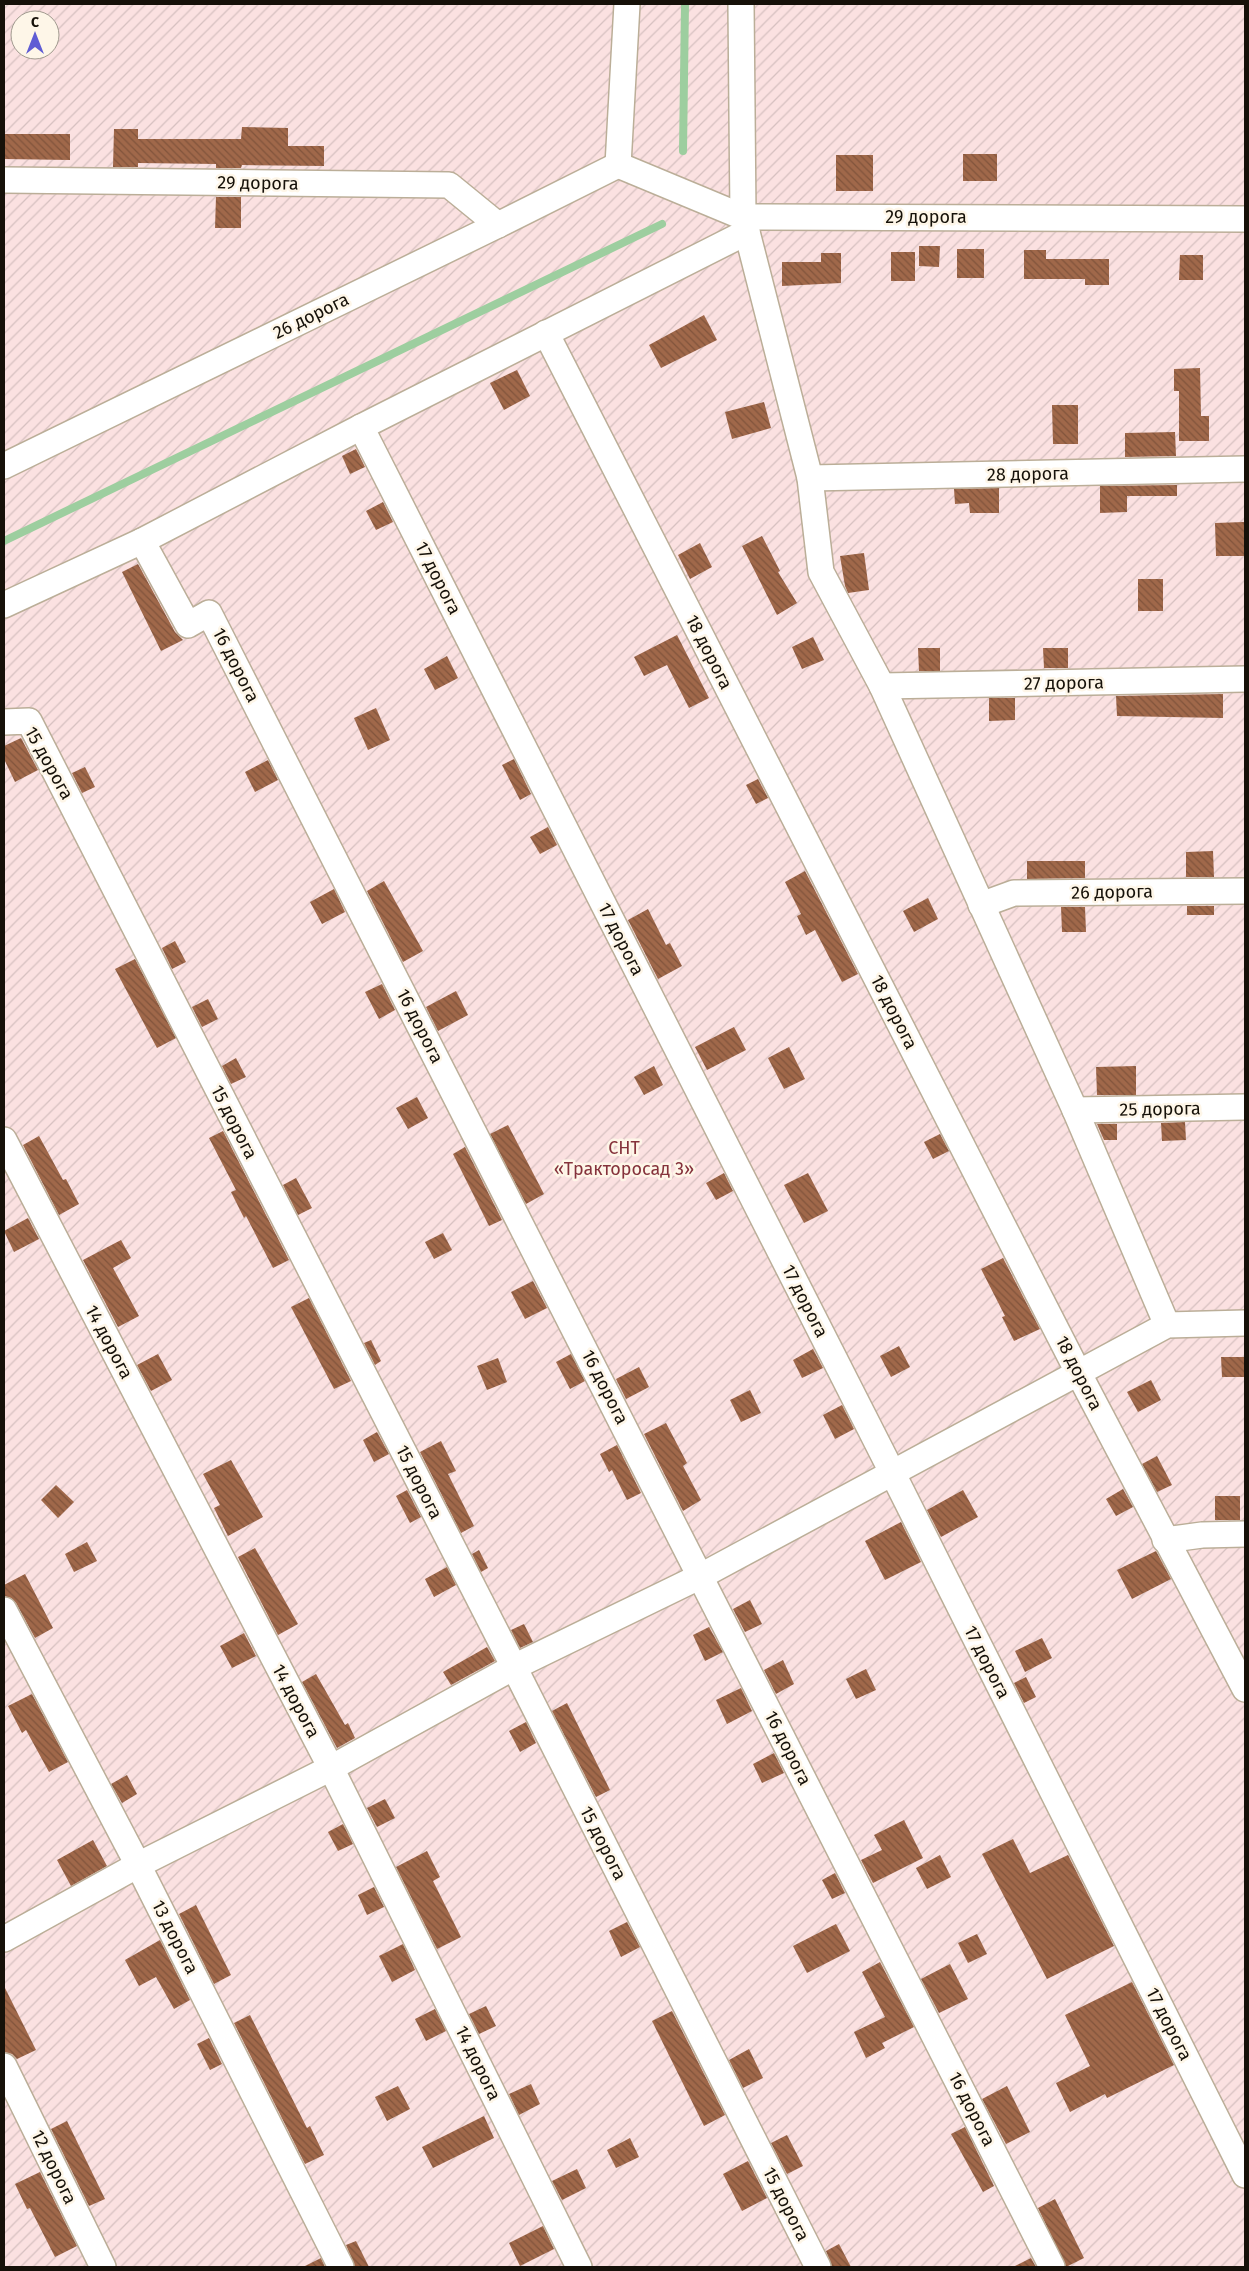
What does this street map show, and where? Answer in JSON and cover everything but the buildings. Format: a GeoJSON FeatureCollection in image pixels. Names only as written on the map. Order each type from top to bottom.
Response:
{"type":"FeatureCollection","features":[{"type":"Feature","properties":{"kind":"street"},"geometry":{"type":"LineString","coordinates":[[618,165],[627,4]]}},
{"type":"Feature","properties":{"kind":"street"},"geometry":{"type":"LineString","coordinates":[[740,4],[745,224],[810,478],[821,572],[882,686],[1075,1110],[1167,1325]]}},
{"type":"Feature","properties":{"kind":"street","name":"29 дорога"},"geometry":{"type":"LineString","coordinates":[[618,165],[745,224],[1245,219]]}},
{"type":"Feature","properties":{"kind":"street","name":"26 дорога"},"geometry":{"type":"LineString","coordinates":[[4,466],[618,165]]}},
{"type":"Feature","properties":{"kind":"street","name":"29 дорога"},"geometry":{"type":"LineString","coordinates":[[4,180],[450,185],[498,225]]}},
{"type":"Feature","properties":{"kind":"street"},"geometry":{"type":"LineString","coordinates":[[4,604],[142,542],[361,427],[546,334],[745,224]]}},
{"type":"Feature","properties":{"kind":"street","name":"18 дорога"},"geometry":{"type":"LineString","coordinates":[[546,334],[1079,1374],[1245,1690]]}},
{"type":"Feature","properties":{"kind":"street","name":"17 дорога"},"geometry":{"type":"LineString","coordinates":[[361,427],[893,1474],[1245,2175]]}},
{"type":"Feature","properties":{"kind":"street","name":"28 дорога"},"geometry":{"type":"LineString","coordinates":[[810,478],[1245,469]]}},
{"type":"Feature","properties":{"kind":"street","name":"16 дорога"},"geometry":{"type":"LineString","coordinates":[[142,542],[188,625],[209,613],[1052,2267]]}},
{"type":"Feature","properties":{"kind":"street","name":"27 дорога"},"geometry":{"type":"LineString","coordinates":[[882,686],[1245,679]]}},
{"type":"Feature","properties":{"kind":"street","name":"15 дорога"},"geometry":{"type":"LineString","coordinates":[[4,722],[29,721],[514,1667],[818,2267]]}},
{"type":"Feature","properties":{"kind":"street","name":"26 дорога"},"geometry":{"type":"LineString","coordinates":[[981,905],[1014,893],[1245,890]]}},
{"type":"Feature","properties":{"kind":"street","name":"25 дорога"},"geometry":{"type":"LineString","coordinates":[[1075,1110],[1245,1107]]}},
{"type":"Feature","properties":{"kind":"street","name":"14 дорога"},"geometry":{"type":"LineString","coordinates":[[4,1140],[331,1768],[579,2267]]}},
{"type":"Feature","properties":{"kind":"street"},"geometry":{"type":"LineString","coordinates":[[4,1939],[138,1865],[331,1768],[514,1667],[701,1576],[1167,1325],[1245,1323]]}},
{"type":"Feature","properties":{"kind":"street"},"geometry":{"type":"LineString","coordinates":[[1165,1540],[1202,1535],[1245,1534]]}},
{"type":"Feature","properties":{"kind":"street","name":"13 дорога"},"geometry":{"type":"LineString","coordinates":[[4,1610],[138,1865],[341,2267]]}},
{"type":"Feature","properties":{"kind":"street","name":"12 дорога"},"geometry":{"type":"LineString","coordinates":[[4,2066],[104,2267]]}},
{"type":"Feature","properties":{"kind":"green space","name":"СНТ «Тракторосад 3»"},"geometry":{"type":"Polygon","coordinates":[[[4,4],[1245,4],[1245,2267],[4,2267],[4,4]]]}},
{"type":"Feature","properties":{"kind":"waterway"},"geometry":{"type":"LineString","coordinates":[[683,151],[685,4]]}},
{"type":"Feature","properties":{"kind":"waterway"},"geometry":{"type":"LineString","coordinates":[[4,541],[662,224]]}}]}
